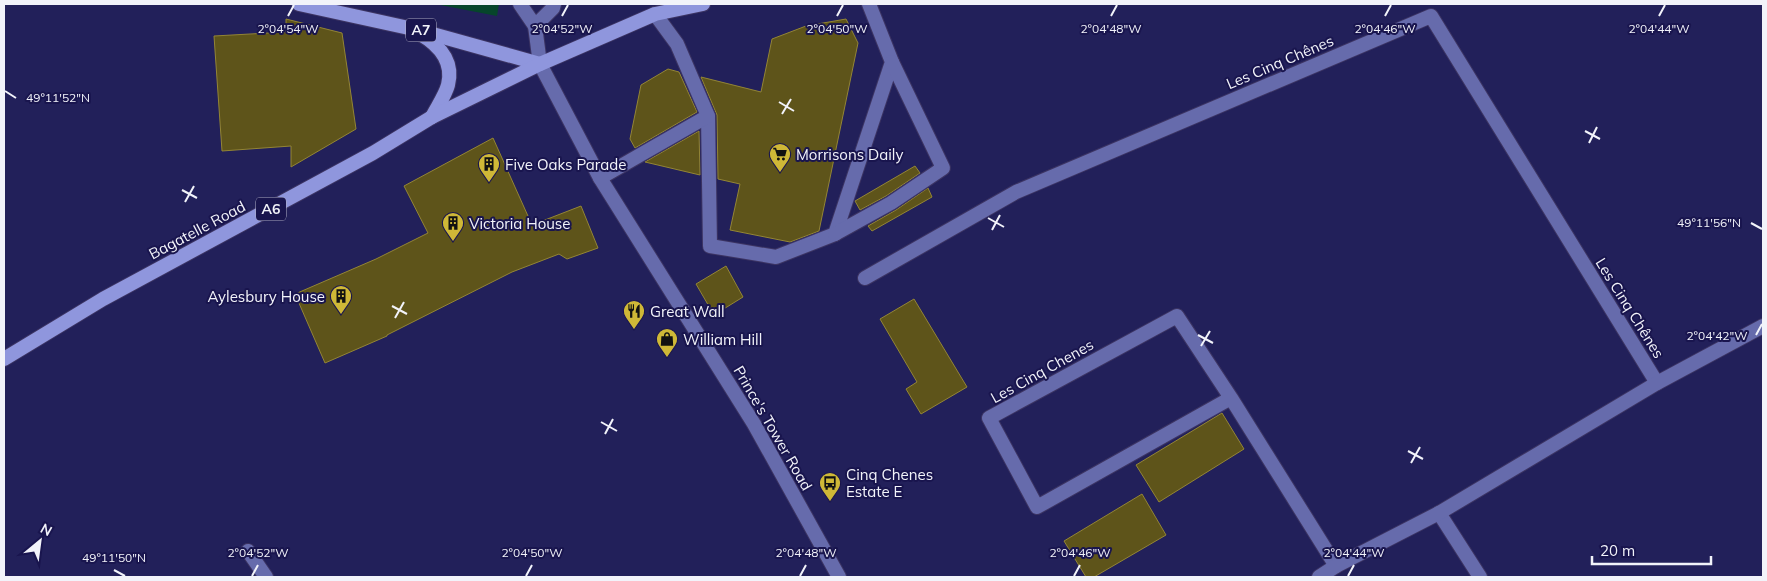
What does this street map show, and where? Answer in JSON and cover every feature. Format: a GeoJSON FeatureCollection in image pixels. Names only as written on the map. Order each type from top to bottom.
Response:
{"type":"FeatureCollection","features":[{"type":"Feature","properties":{"kind":"main road","name":"A7"},"geometry":{"type":"LineString","coordinates":[[299,4],[406,27],[540,64]]}},
{"type":"Feature","properties":{"kind":"main road","name":"A6"},"geometry":{"type":"LineString","coordinates":[[540,64],[655,14],[702,4]]}},
{"type":"Feature","properties":{"kind":"main road"},"geometry":{"type":"LineString","coordinates":[[406,27],[431,41],[444,54],[448,68],[448,85],[432,117]]}},
{"type":"Feature","properties":{"kind":"main road","name":"Bagatelle Road"},"geometry":{"type":"LineString","coordinates":[[4,358],[103,299],[373,153],[432,117],[540,64]]}},
{"type":"Feature","properties":{"kind":"street"},"geometry":{"type":"LineString","coordinates":[[520,4],[535,26],[540,64]]}},
{"type":"Feature","properties":{"kind":"street"},"geometry":{"type":"LineString","coordinates":[[535,26],[553,8],[554,4]]}},
{"type":"Feature","properties":{"kind":"street"},"geometry":{"type":"LineString","coordinates":[[655,14],[677,44],[708,116],[710,246],[776,257],[835,234],[891,203],[943,168],[892,62],[869,4]]}},
{"type":"Feature","properties":{"kind":"street","name":"Les Cinq Chênes"},"geometry":{"type":"LineString","coordinates":[[865,278],[1016,192],[1431,16],[1657,383]]}},
{"type":"Feature","properties":{"kind":"street"},"geometry":{"type":"LineString","coordinates":[[835,234],[892,62]]}},
{"type":"Feature","properties":{"kind":"street","name":"Prince's Tower Road"},"geometry":{"type":"LineString","coordinates":[[540,64],[600,178],[754,424],[839,577]]}},
{"type":"Feature","properties":{"kind":"street"},"geometry":{"type":"LineString","coordinates":[[600,178],[708,116]]}},
{"type":"Feature","properties":{"kind":"street","name":"Les Cinq Chenes"},"geometry":{"type":"LineString","coordinates":[[1232,398],[1037,507],[989,418],[1177,316],[1232,398],[1336,566]]}},
{"type":"Feature","properties":{"kind":"street","name":"Les Cinq Chênes"},"geometry":{"type":"LineString","coordinates":[[1336,566],[1439,513],[1657,383],[1763,326]]}},
{"type":"Feature","properties":{"kind":"street"},"geometry":{"type":"LineString","coordinates":[[1439,513],[1480,577]]}},
{"type":"Feature","properties":{"kind":"street"},"geometry":{"type":"LineString","coordinates":[[248,551],[266,577]]}},
{"type":"Feature","properties":{"kind":"street"},"geometry":{"type":"LineString","coordinates":[[1319,577],[1336,566]]}},
{"type":"Feature","properties":{"kind":"green space"},"geometry":{"type":"Polygon","coordinates":[[[435,4],[499,4],[497,16],[435,4]]]}},
{"type":"Feature","properties":{"kind":"building"},"geometry":{"type":"Polygon","coordinates":[[[286,19],[342,33],[356,129],[291,167],[291,146],[222,151],[214,36],[286,32],[286,19]]]}},
{"type":"Feature","properties":{"kind":"building"},"geometry":{"type":"Polygon","coordinates":[[[846,19],[858,43],[819,231],[790,242],[730,230],[740,184],[718,179],[717,115],[701,77],[761,92],[772,39],[806,26],[846,19]]]}},
{"type":"Feature","properties":{"kind":"building"},"geometry":{"type":"Polygon","coordinates":[[[668,69],[679,72],[697,112],[635,148],[630,139],[641,85],[668,69]]]}},
{"type":"Feature","properties":{"kind":"building"},"geometry":{"type":"Polygon","coordinates":[[[699,131],[700,175],[645,162],[699,131]]]}},
{"type":"Feature","properties":{"kind":"building"},"geometry":{"type":"Polygon","coordinates":[[[493,138],[532,225],[581,206],[598,248],[567,259],[559,254],[512,272],[387,336],[325,363],[295,294],[376,259],[428,233],[404,186],[493,138]]]}},
{"type":"Feature","properties":{"kind":"building"},"geometry":{"type":"Polygon","coordinates":[[[915,166],[920,173],[886,196],[860,210],[855,201],[915,166]]]}},
{"type":"Feature","properties":{"kind":"building"},"geometry":{"type":"Polygon","coordinates":[[[928,188],[932,197],[872,231],[868,226],[896,210],[928,188]]]}},
{"type":"Feature","properties":{"kind":"building"},"geometry":{"type":"Polygon","coordinates":[[[726,266],[743,297],[714,315],[696,284],[726,266]]]}},
{"type":"Feature","properties":{"kind":"building"},"geometry":{"type":"Polygon","coordinates":[[[914,299],[967,387],[921,414],[906,389],[917,382],[880,319],[914,299]]]}},
{"type":"Feature","properties":{"kind":"building"},"geometry":{"type":"Polygon","coordinates":[[[1222,413],[1244,449],[1159,502],[1136,465],[1222,413]]]}},
{"type":"Feature","properties":{"kind":"building"},"geometry":{"type":"Polygon","coordinates":[[[1142,494],[1166,535],[1094,577],[1086,577],[1064,541],[1142,494]]]}},
{"type":"Feature","properties":{"kind":"place","name":"Morrisons Daily"},"geometry":{"type":"Point","coordinates":[780,173]}},
{"type":"Feature","properties":{"kind":"place","name":"Five Oaks Parade"},"geometry":{"type":"Point","coordinates":[489,183]}},
{"type":"Feature","properties":{"kind":"place","name":"Victoria House"},"geometry":{"type":"Point","coordinates":[453,242]}},
{"type":"Feature","properties":{"kind":"place","name":"Aylesbury House"},"geometry":{"type":"Point","coordinates":[341,315]}},
{"type":"Feature","properties":{"kind":"place","name":"Great Wall"},"geometry":{"type":"Point","coordinates":[634,330]}},
{"type":"Feature","properties":{"kind":"place","name":"William Hill"},"geometry":{"type":"Point","coordinates":[667,358]}},
{"type":"Feature","properties":{"kind":"place","name":"Cinq Chenes Estate E"},"geometry":{"type":"Point","coordinates":[830,502]}}]}
